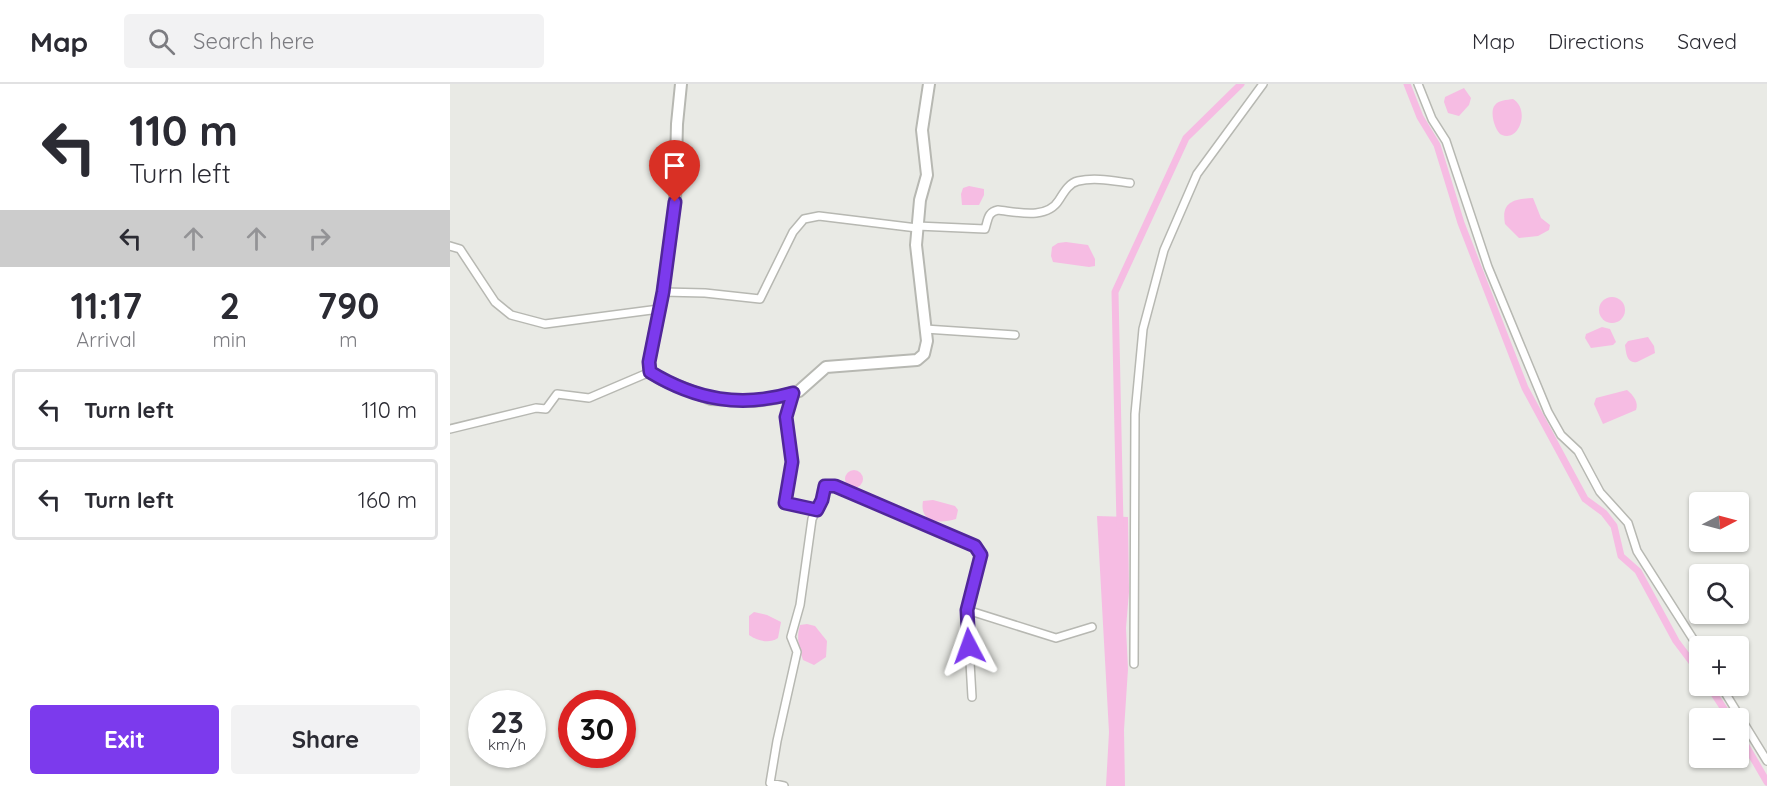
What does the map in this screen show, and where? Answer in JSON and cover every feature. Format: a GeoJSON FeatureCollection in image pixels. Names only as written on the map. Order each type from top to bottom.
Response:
{"type":"FeatureCollection","features":[{"type":"Feature","properties":{"kind":"street"},"geometry":{"type":"LineString","coordinates":[[650,372],[649,362],[663,292],[675,202],[677,124],[681,84]]}},
{"type":"Feature","properties":{"kind":"street"},"geometry":{"type":"LineString","coordinates":[[650,372],[663,380],[711,399],[754,401],[800,391],[825,367],[917,360],[924,354],[927,340],[916,245],[920,200],[927,175],[922,130],[929,84]]}},
{"type":"Feature","properties":{"kind":"street"},"geometry":{"type":"LineString","coordinates":[[1134,664],[1135,414],[1143,329],[1164,250],[1197,174],[1263,84]]}},
{"type":"Feature","properties":{"kind":"street"},"geometry":{"type":"LineString","coordinates":[[1418,84],[1432,119],[1446,141],[1488,267],[1548,412],[1561,435],[1578,451],[1600,492],[1628,523],[1637,551],[1691,636]]}},
{"type":"Feature","properties":{"kind":"street"},"geometry":{"type":"LineString","coordinates":[[663,292],[705,293],[760,299],[794,232],[804,219],[819,216],[917,227],[985,230],[988,216],[992,211],[1040,213],[1054,206],[1063,192],[1076,181],[1130,183]]}},
{"type":"Feature","properties":{"kind":"street"},"geometry":{"type":"LineString","coordinates":[[450,246],[460,249],[495,302],[511,315],[545,324],[659,309]]}},
{"type":"Feature","properties":{"kind":"street"},"geometry":{"type":"LineString","coordinates":[[925,329],[1015,335]]}},
{"type":"Feature","properties":{"kind":"street"},"geometry":{"type":"LineString","coordinates":[[450,429],[536,408],[546,409],[557,394],[589,398],[650,372]]}},
{"type":"Feature","properties":{"kind":"street"},"geometry":{"type":"LineString","coordinates":[[793,393],[786,417],[792,462],[785,503],[817,510]]}},
{"type":"Feature","properties":{"kind":"street"},"geometry":{"type":"LineString","coordinates":[[784,786],[770,783],[778,734],[797,652],[791,637],[800,605],[812,519],[822,500],[825,486],[835,486],[975,546],[981,555],[967,610],[972,698]]}},
{"type":"Feature","properties":{"kind":"street"},"geometry":{"type":"LineString","coordinates":[[967,610],[1056,638],[1092,627]]}},
{"type":"Feature","properties":{"kind":"street"},"geometry":{"type":"LineString","coordinates":[[1727,696],[1767,761]]}},
{"type":"Feature","properties":{"kind":"shaded area"},"geometry":{"type":"Polygon","coordinates":[[[1464,88],[1471,98],[1469,105],[1459,116],[1448,113],[1444,102],[1445,97],[1464,88]]]}},
{"type":"Feature","properties":{"kind":"shaded area"},"geometry":{"type":"Polygon","coordinates":[[[1513,99],[1521,110],[1521,123],[1514,134],[1502,135],[1497,130],[1494,121],[1493,108],[1503,100],[1513,99]]]}},
{"type":"Feature","properties":{"kind":"shaded area"},"geometry":{"type":"Polygon","coordinates":[[[969,186],[984,189],[979,205],[962,205],[963,188],[969,186]]]}},
{"type":"Feature","properties":{"kind":"shaded area"},"geometry":{"type":"Polygon","coordinates":[[[1533,198],[1541,218],[1550,225],[1549,230],[1538,236],[1519,238],[1505,224],[1505,211],[1507,206],[1514,201],[1533,198]]]}},
{"type":"Feature","properties":{"kind":"shaded area"},"geometry":{"type":"Polygon","coordinates":[[[1066,242],[1088,245],[1095,259],[1095,266],[1053,262],[1052,247],[1066,242]]]}},
{"type":"Feature","properties":{"kind":"shaded area"},"geometry":{"type":"Polygon","coordinates":[[[1612,297],[1621,301],[1625,310],[1621,319],[1612,323],[1603,319],[1599,310],[1603,301],[1612,297]]]}},
{"type":"Feature","properties":{"kind":"shaded area"},"geometry":{"type":"Polygon","coordinates":[[[1602,327],[1610,329],[1616,342],[1613,345],[1591,348],[1585,338],[1586,334],[1602,327]]]}},
{"type":"Feature","properties":{"kind":"shaded area"},"geometry":{"type":"Polygon","coordinates":[[[1648,337],[1654,346],[1655,353],[1637,362],[1631,361],[1625,345],[1628,341],[1648,337]]]}},
{"type":"Feature","properties":{"kind":"shaded area"},"geometry":{"type":"Polygon","coordinates":[[[1627,390],[1636,401],[1636,410],[1603,424],[1594,404],[1596,398],[1627,390]]]}},
{"type":"Feature","properties":{"kind":"shaded area"},"geometry":{"type":"Polygon","coordinates":[[[854,470],[860,473],[863,479],[860,485],[854,488],[848,485],[845,479],[848,473],[854,470]]]}},
{"type":"Feature","properties":{"kind":"shaded area"},"geometry":{"type":"Polygon","coordinates":[[[933,500],[955,506],[958,510],[956,519],[937,521],[927,518],[924,514],[923,501],[933,500]]]}},
{"type":"Feature","properties":{"kind":"shaded area"},"geometry":{"type":"Polygon","coordinates":[[[1097,516],[1128,517],[1129,592],[1126,628],[1128,669],[1124,730],[1125,786],[1106,786],[1109,732],[1097,516]]]}},
{"type":"Feature","properties":{"kind":"shaded area"},"geometry":{"type":"Polygon","coordinates":[[[754,612],[781,622],[778,638],[763,641],[749,635],[749,616],[754,612]]]}},
{"type":"Feature","properties":{"kind":"shaded area"},"geometry":{"type":"Polygon","coordinates":[[[800,625],[815,626],[827,641],[826,657],[814,665],[803,660],[798,643],[800,625]]]}},
{"type":"Feature","properties":{"kind":"waterway"},"geometry":{"type":"LineString","coordinates":[[1120,525],[1115,292],[1186,138],[1241,84]]}},
{"type":"Feature","properties":{"kind":"waterway"},"geometry":{"type":"LineString","coordinates":[[1407,84],[1420,117],[1437,145],[1461,223],[1525,388],[1585,499],[1604,513],[1614,526],[1621,556],[1638,571],[1676,641],[1689,658]]}},
{"type":"Feature","properties":{"kind":"waterway"},"geometry":{"type":"LineString","coordinates":[[1716,696],[1723,708]]}},
{"type":"Feature","properties":{"kind":"waterway"},"geometry":{"type":"LineString","coordinates":[[1749,751],[1767,782]]}},
{"type":"Feature","properties":{"kind":"route"},"geometry":{"type":"LineString","coordinates":[[675,202],[663,292],[649,362],[650,372],[663,380],[711,399],[754,401],[793,393],[786,417],[792,462],[785,503],[817,510],[825,486],[835,486],[975,546],[981,555],[967,610],[969,646]]}}]}
